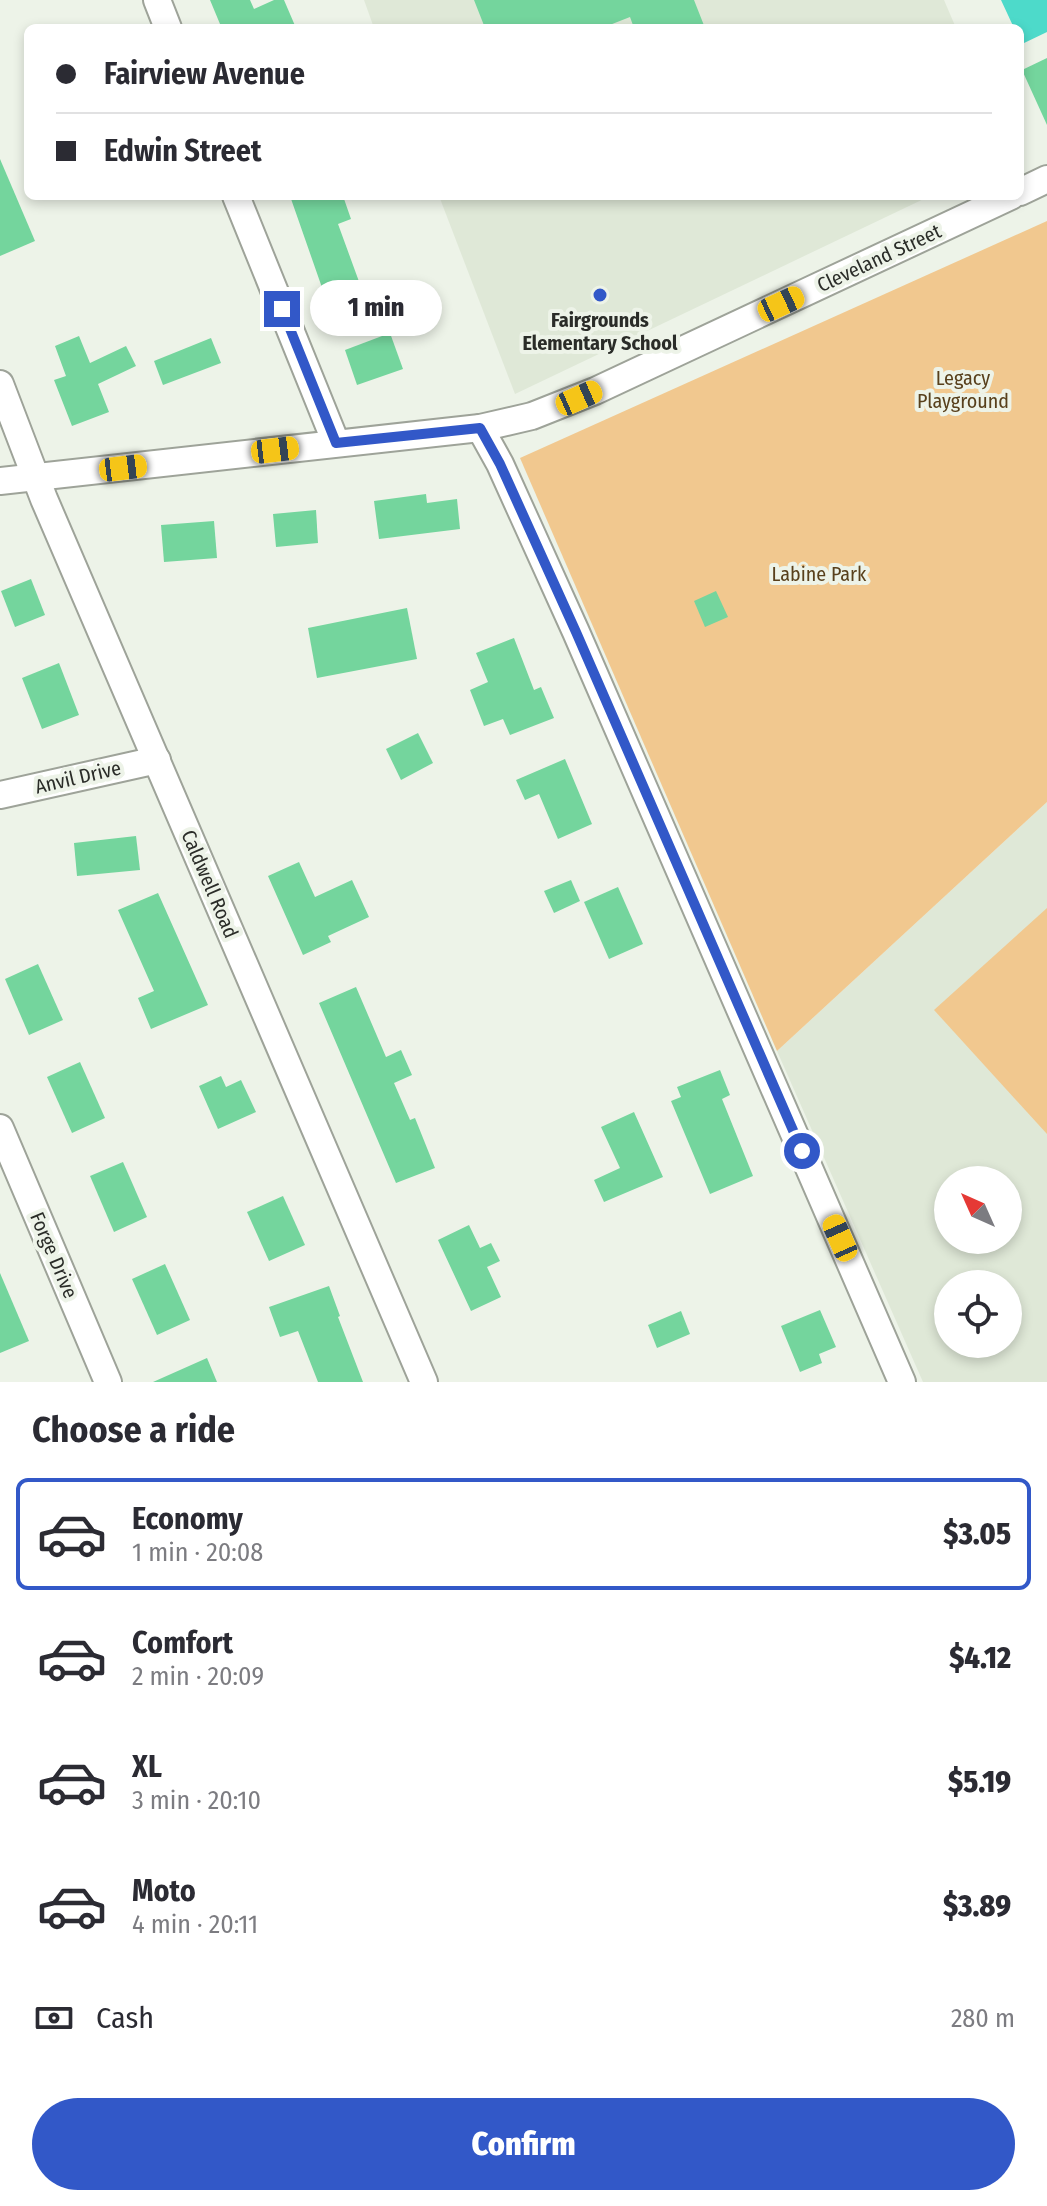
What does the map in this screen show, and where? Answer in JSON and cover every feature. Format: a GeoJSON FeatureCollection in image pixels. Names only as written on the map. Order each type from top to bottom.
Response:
{"type":"FeatureCollection","features":[{"type":"Feature","properties":{"kind":"street"},"geometry":{"type":"LineString","coordinates":[[157,0],[166,24]]}},
{"type":"Feature","properties":{"kind":"street"},"geometry":{"type":"LineString","coordinates":[[1024,190],[1047,179]]}},
{"type":"Feature","properties":{"kind":"street"},"geometry":{"type":"LineString","coordinates":[[238,200],[336,443]]}},
{"type":"Feature","properties":{"kind":"street","name":"Cleveland Street"},"geometry":{"type":"LineString","coordinates":[[0,481],[480,428],[532,416],[574,400],[1002,200]]}},
{"type":"Feature","properties":{"kind":"street","name":"Caldwell Road"},"geometry":{"type":"LineString","coordinates":[[0,384],[36,478],[424,1382]]}},
{"type":"Feature","properties":{"kind":"street"},"geometry":{"type":"LineString","coordinates":[[480,428],[500,464],[576,632],[902,1382]]}},
{"type":"Feature","properties":{"kind":"street","name":"Anvil Drive"},"geometry":{"type":"LineString","coordinates":[[0,795],[157,760]]}},
{"type":"Feature","properties":{"kind":"street","name":"Forge Drive"},"geometry":{"type":"LineString","coordinates":[[0,1128],[108,1382]]}},
{"type":"Feature","properties":{"kind":"shaded area"},"geometry":{"type":"Polygon","coordinates":[[[364,0],[944,0],[954,24],[373,24],[364,0]]]}},
{"type":"Feature","properties":{"kind":"shaded area","name":"Fairgrounds Elementary School"},"geometry":{"type":"Polygon","coordinates":[[[441,200],[922,200],[515,394],[441,200]]]}},
{"type":"Feature","properties":{"kind":"shaded area"},"geometry":{"type":"Polygon","coordinates":[[[1047,802],[1047,1382],[923,1382],[777,1051],[1047,802]]]}},
{"type":"Feature","properties":{"kind":"green space","name":"Labine Park"},"geometry":{"type":"Polygon","coordinates":[[[1047,221],[1047,802],[777,1051],[520,458],[1047,221]]]}},
{"type":"Feature","properties":{"kind":"green space"},"geometry":{"type":"Polygon","coordinates":[[[1047,908],[1047,1134],[934,1010],[1047,908]]]}},
{"type":"Feature","properties":{"kind":"water"},"geometry":{"type":"Polygon","coordinates":[[[1001,0],[1047,0],[1047,32],[1024,43],[1024,24],[1012,24],[1001,0]]]}},
{"type":"Feature","properties":{"kind":"building"},"geometry":{"type":"Polygon","coordinates":[[[210,0],[250,0],[254,9],[274,0],[284,0],[294,24],[220,24],[210,0]]]}},
{"type":"Feature","properties":{"kind":"building"},"geometry":{"type":"Polygon","coordinates":[[[474,0],[694,0],[703,24],[633,24],[630,17],[612,24],[483,24],[474,0]]]}},
{"type":"Feature","properties":{"kind":"building"},"geometry":{"type":"Polygon","coordinates":[[[1047,58],[1047,125],[1024,74],[1024,69],[1047,58]]]}},
{"type":"Feature","properties":{"kind":"building"},"geometry":{"type":"Polygon","coordinates":[[[0,159],[35,241],[0,256],[0,159]]]}},
{"type":"Feature","properties":{"kind":"building"},"geometry":{"type":"Polygon","coordinates":[[[291,200],[344,200],[351,219],[338,224],[365,298],[341,307],[337,295],[326,299],[291,200]]]}},
{"type":"Feature","properties":{"kind":"building"},"geometry":{"type":"Polygon","coordinates":[[[390,333],[403,369],[357,385],[345,350],[390,333]]]}},
{"type":"Feature","properties":{"kind":"building"},"geometry":{"type":"Polygon","coordinates":[[[79,336],[90,363],[126,346],[136,366],[98,384],[109,412],[72,426],[54,380],[66,376],[55,346],[79,336]]]}},
{"type":"Feature","properties":{"kind":"building"},"geometry":{"type":"Polygon","coordinates":[[[211,338],[221,363],[163,385],[154,361],[211,338]]]}},
{"type":"Feature","properties":{"kind":"building"},"geometry":{"type":"Polygon","coordinates":[[[426,494],[427,503],[457,499],[460,529],[379,539],[374,501],[426,494]]]}},
{"type":"Feature","properties":{"kind":"building"},"geometry":{"type":"Polygon","coordinates":[[[316,510],[318,543],[276,547],[273,514],[316,510]]]}},
{"type":"Feature","properties":{"kind":"building"},"geometry":{"type":"Polygon","coordinates":[[[214,521],[217,558],[164,562],[161,525],[214,521]]]}},
{"type":"Feature","properties":{"kind":"building"},"geometry":{"type":"Polygon","coordinates":[[[31,579],[45,615],[15,627],[1,591],[31,579]]]}},
{"type":"Feature","properties":{"kind":"building"},"geometry":{"type":"Polygon","coordinates":[[[716,591],[728,617],[705,627],[694,601],[716,591]]]}},
{"type":"Feature","properties":{"kind":"building"},"geometry":{"type":"Polygon","coordinates":[[[407,608],[417,659],[317,678],[308,628],[407,608]]]}},
{"type":"Feature","properties":{"kind":"building"},"geometry":{"type":"Polygon","coordinates":[[[514,638],[534,690],[541,687],[554,718],[510,735],[503,719],[484,726],[470,690],[488,682],[476,653],[514,638]]]}},
{"type":"Feature","properties":{"kind":"building"},"geometry":{"type":"Polygon","coordinates":[[[59,663],[79,715],[42,729],[22,678],[59,663]]]}},
{"type":"Feature","properties":{"kind":"building"},"geometry":{"type":"Polygon","coordinates":[[[418,733],[433,763],[401,780],[386,749],[418,733]]]}},
{"type":"Feature","properties":{"kind":"building"},"geometry":{"type":"Polygon","coordinates":[[[565,759],[592,824],[558,839],[539,794],[525,800],[516,780],[565,759]]]}},
{"type":"Feature","properties":{"kind":"building"},"geometry":{"type":"Polygon","coordinates":[[[136,836],[140,870],[77,876],[74,843],[136,836]]]}},
{"type":"Feature","properties":{"kind":"building"},"geometry":{"type":"Polygon","coordinates":[[[299,862],[315,897],[352,880],[369,917],[328,936],[331,942],[303,955],[268,876],[299,862]]]}},
{"type":"Feature","properties":{"kind":"building"},"geometry":{"type":"Polygon","coordinates":[[[571,880],[580,901],[554,913],[544,891],[571,880]]]}},
{"type":"Feature","properties":{"kind":"building"},"geometry":{"type":"Polygon","coordinates":[[[618,887],[643,944],[609,959],[584,902],[618,887]]]}},
{"type":"Feature","properties":{"kind":"building"},"geometry":{"type":"Polygon","coordinates":[[[158,893],[208,1005],[151,1029],[138,998],[154,991],[118,910],[158,893]]]}},
{"type":"Feature","properties":{"kind":"building"},"geometry":{"type":"Polygon","coordinates":[[[38,964],[63,1020],[29,1035],[5,979],[38,964]]]}},
{"type":"Feature","properties":{"kind":"building"},"geometry":{"type":"Polygon","coordinates":[[[356,987],[386,1057],[401,1050],[412,1075],[394,1083],[410,1120],[415,1118],[435,1168],[396,1183],[319,1003],[356,987]]]}},
{"type":"Feature","properties":{"kind":"building"},"geometry":{"type":"Polygon","coordinates":[[[80,1062],[105,1118],[72,1133],[47,1077],[80,1062]]]}},
{"type":"Feature","properties":{"kind":"building"},"geometry":{"type":"Polygon","coordinates":[[[720,1070],[730,1095],[722,1099],[753,1176],[710,1194],[671,1101],[681,1097],[677,1087],[720,1070]]]}},
{"type":"Feature","properties":{"kind":"building"},"geometry":{"type":"Polygon","coordinates":[[[221,1076],[226,1087],[241,1080],[256,1112],[218,1129],[199,1086],[221,1076]]]}},
{"type":"Feature","properties":{"kind":"building"},"geometry":{"type":"Polygon","coordinates":[[[634,1112],[663,1177],[604,1202],[594,1180],[620,1168],[601,1127],[634,1112]]]}},
{"type":"Feature","properties":{"kind":"building"},"geometry":{"type":"Polygon","coordinates":[[[123,1162],[147,1217],[114,1232],[90,1176],[123,1162]]]}},
{"type":"Feature","properties":{"kind":"building"},"geometry":{"type":"Polygon","coordinates":[[[283,1196],[305,1245],[269,1261],[247,1212],[283,1196]]]}},
{"type":"Feature","properties":{"kind":"building"},"geometry":{"type":"Polygon","coordinates":[[[469,1225],[480,1248],[491,1243],[500,1261],[487,1267],[501,1297],[471,1311],[438,1240],[469,1225]]]}},
{"type":"Feature","properties":{"kind":"building"},"geometry":{"type":"Polygon","coordinates":[[[165,1264],[190,1320],[157,1335],[132,1279],[165,1264]]]}},
{"type":"Feature","properties":{"kind":"building"},"geometry":{"type":"Polygon","coordinates":[[[0,1273],[29,1341],[0,1353],[0,1273]]]}},
{"type":"Feature","properties":{"kind":"building"},"geometry":{"type":"Polygon","coordinates":[[[329,1286],[363,1382],[318,1382],[298,1331],[280,1337],[269,1307],[329,1286]]]}},
{"type":"Feature","properties":{"kind":"building"},"geometry":{"type":"Polygon","coordinates":[[[820,1310],[836,1347],[819,1354],[822,1363],[800,1372],[781,1326],[820,1310]]]}},
{"type":"Feature","properties":{"kind":"building"},"geometry":{"type":"Polygon","coordinates":[[[681,1311],[690,1334],[657,1348],[648,1325],[681,1311]]]}},
{"type":"Feature","properties":{"kind":"building"},"geometry":{"type":"Polygon","coordinates":[[[207,1358],[217,1382],[153,1382],[207,1358]]]}},
{"type":"Feature","properties":{"kind":"place","name":"Fairgrounds Elementary School"},"geometry":{"type":"Point","coordinates":[600,295]}},
{"type":"Feature","properties":{"kind":"route"},"geometry":{"type":"LineString","coordinates":[[282,309],[336,443],[480,428],[500,464],[576,632],[802,1151]]}},
{"type":"Feature","properties":{"kind":"park label","name":"Legacy Playground"},"geometry":{"type":"Point","coordinates":[963,390]}}]}
